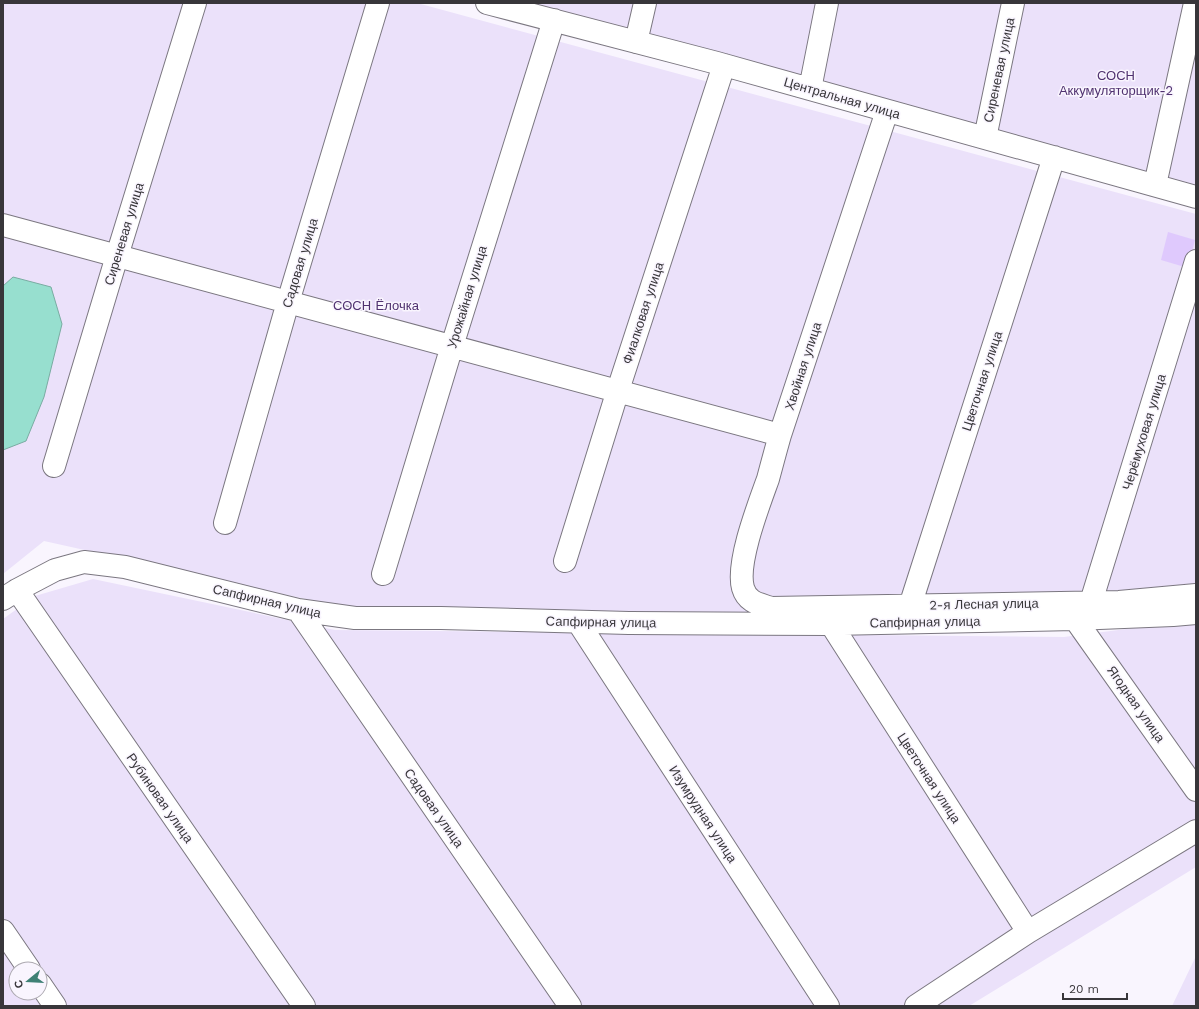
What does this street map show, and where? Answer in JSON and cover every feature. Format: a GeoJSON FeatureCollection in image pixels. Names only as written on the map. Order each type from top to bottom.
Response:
{"type":"FeatureCollection","features":[{"type":"Feature","properties":{"kind":"street","name":"Сиреневая улица"},"geometry":{"type":"LineString","coordinates":[[54,466],[195,3]]}},
{"type":"Feature","properties":{"kind":"street","name":"Садовая улица"},"geometry":{"type":"LineString","coordinates":[[225,523],[288,302],[378,3]]}},
{"type":"Feature","properties":{"kind":"street","name":"Центральная улица"},"geometry":{"type":"LineString","coordinates":[[487,3],[724,65],[1196,197]]}},
{"type":"Feature","properties":{"kind":"street"},"geometry":{"type":"LineString","coordinates":[[636,42],[645,3]]}},
{"type":"Feature","properties":{"kind":"street"},"geometry":{"type":"LineString","coordinates":[[810,89],[827,3]]}},
{"type":"Feature","properties":{"kind":"street","name":"Сиреневая улица"},"geometry":{"type":"LineString","coordinates":[[985,138],[1013,3]]}},
{"type":"Feature","properties":{"kind":"street"},"geometry":{"type":"LineString","coordinates":[[1155,185],[1194,3]]}},
{"type":"Feature","properties":{"kind":"street","name":"Урожайная улица"},"geometry":{"type":"LineString","coordinates":[[382,574],[554,20]]}},
{"type":"Feature","properties":{"kind":"street","name":"Фиалковая улица"},"geometry":{"type":"LineString","coordinates":[[566,561],[618,390],[724,65]]}},
{"type":"Feature","properties":{"kind":"street","name":"Хвойная улица"},"geometry":{"type":"LineString","coordinates":[[771,608],[752,602],[743,589],[742,575],[746,546],[771,469],[780,434],[888,111]]}},
{"type":"Feature","properties":{"kind":"street","name":"Цветочная улица"},"geometry":{"type":"LineString","coordinates":[[910,606],[1054,157]]}},
{"type":"Feature","properties":{"kind":"street"},"geometry":{"type":"LineString","coordinates":[[3,225],[780,434]]}},
{"type":"Feature","properties":{"kind":"street","name":"Черёмуховая улица"},"geometry":{"type":"LineString","coordinates":[[1091,602],[1196,261]]}},
{"type":"Feature","properties":{"kind":"street","name":"Сапфирная улица"},"geometry":{"type":"LineString","coordinates":[[10,594],[55,570],[84,562],[125,567],[298,610],[355,618],[830,624],[1075,619],[1196,613]]}},
{"type":"Feature","properties":{"kind":"street","name":"Рубиновая улица"},"geometry":{"type":"LineString","coordinates":[[10,594],[304,1006]]}},
{"type":"Feature","properties":{"kind":"street","name":"2-я Лесная улица"},"geometry":{"type":"LineString","coordinates":[[771,608],[1118,602],[1196,594]]}},
{"type":"Feature","properties":{"kind":"street","name":"Садовая улица"},"geometry":{"type":"LineString","coordinates":[[298,610],[570,1006]]}},
{"type":"Feature","properties":{"kind":"street","name":"Ягодная улица"},"geometry":{"type":"LineString","coordinates":[[1075,619],[1196,790]]}},
{"type":"Feature","properties":{"kind":"street","name":"Изумрудная улица"},"geometry":{"type":"LineString","coordinates":[[578,622],[828,1006]]}},
{"type":"Feature","properties":{"kind":"street","name":"Цветочная улица"},"geometry":{"type":"LineString","coordinates":[[830,624],[1028,932]]}},
{"type":"Feature","properties":{"kind":"street"},"geometry":{"type":"LineString","coordinates":[[916,1006],[1028,932],[1196,831]]}},
{"type":"Feature","properties":{"kind":"street"},"geometry":{"type":"LineString","coordinates":[[3,931],[24,961]]}},
{"type":"Feature","properties":{"kind":"street"},"geometry":{"type":"LineString","coordinates":[[48,996],[55,1006]]}},
{"type":"Feature","properties":{"kind":"green space","name":"СОСН Ёлочка"},"geometry":{"type":"Polygon","coordinates":[[[3,3],[417,3],[1196,214],[1196,603],[740,616],[355,610],[44,541],[3,574],[3,3]]]}},
{"type":"Feature","properties":{"kind":"green space","name":"СОСН Аккумуляторщик-2"},"geometry":{"type":"Polygon","coordinates":[[[510,3],[1196,3],[1196,188],[510,3]]]}},
{"type":"Feature","properties":{"kind":"green space"},"geometry":{"type":"Polygon","coordinates":[[[93,579],[335,630],[1064,637],[1196,620],[1196,867],[969,1006],[3,1006],[3,619],[35,596],[93,579]]]}},
{"type":"Feature","properties":{"kind":"green space"},"geometry":{"type":"Polygon","coordinates":[[[1196,956],[1196,1006],[1172,1006],[1196,956]]]}},
{"type":"Feature","properties":{"kind":"shaded area"},"geometry":{"type":"Polygon","coordinates":[[[13,277],[51,287],[62,324],[44,397],[26,441],[3,450],[3,286],[13,277]]]}},
{"type":"Feature","properties":{"kind":"building"},"geometry":{"type":"Polygon","coordinates":[[[1168,232],[1195,240],[1188,268],[1161,260],[1168,232]]]}}]}
